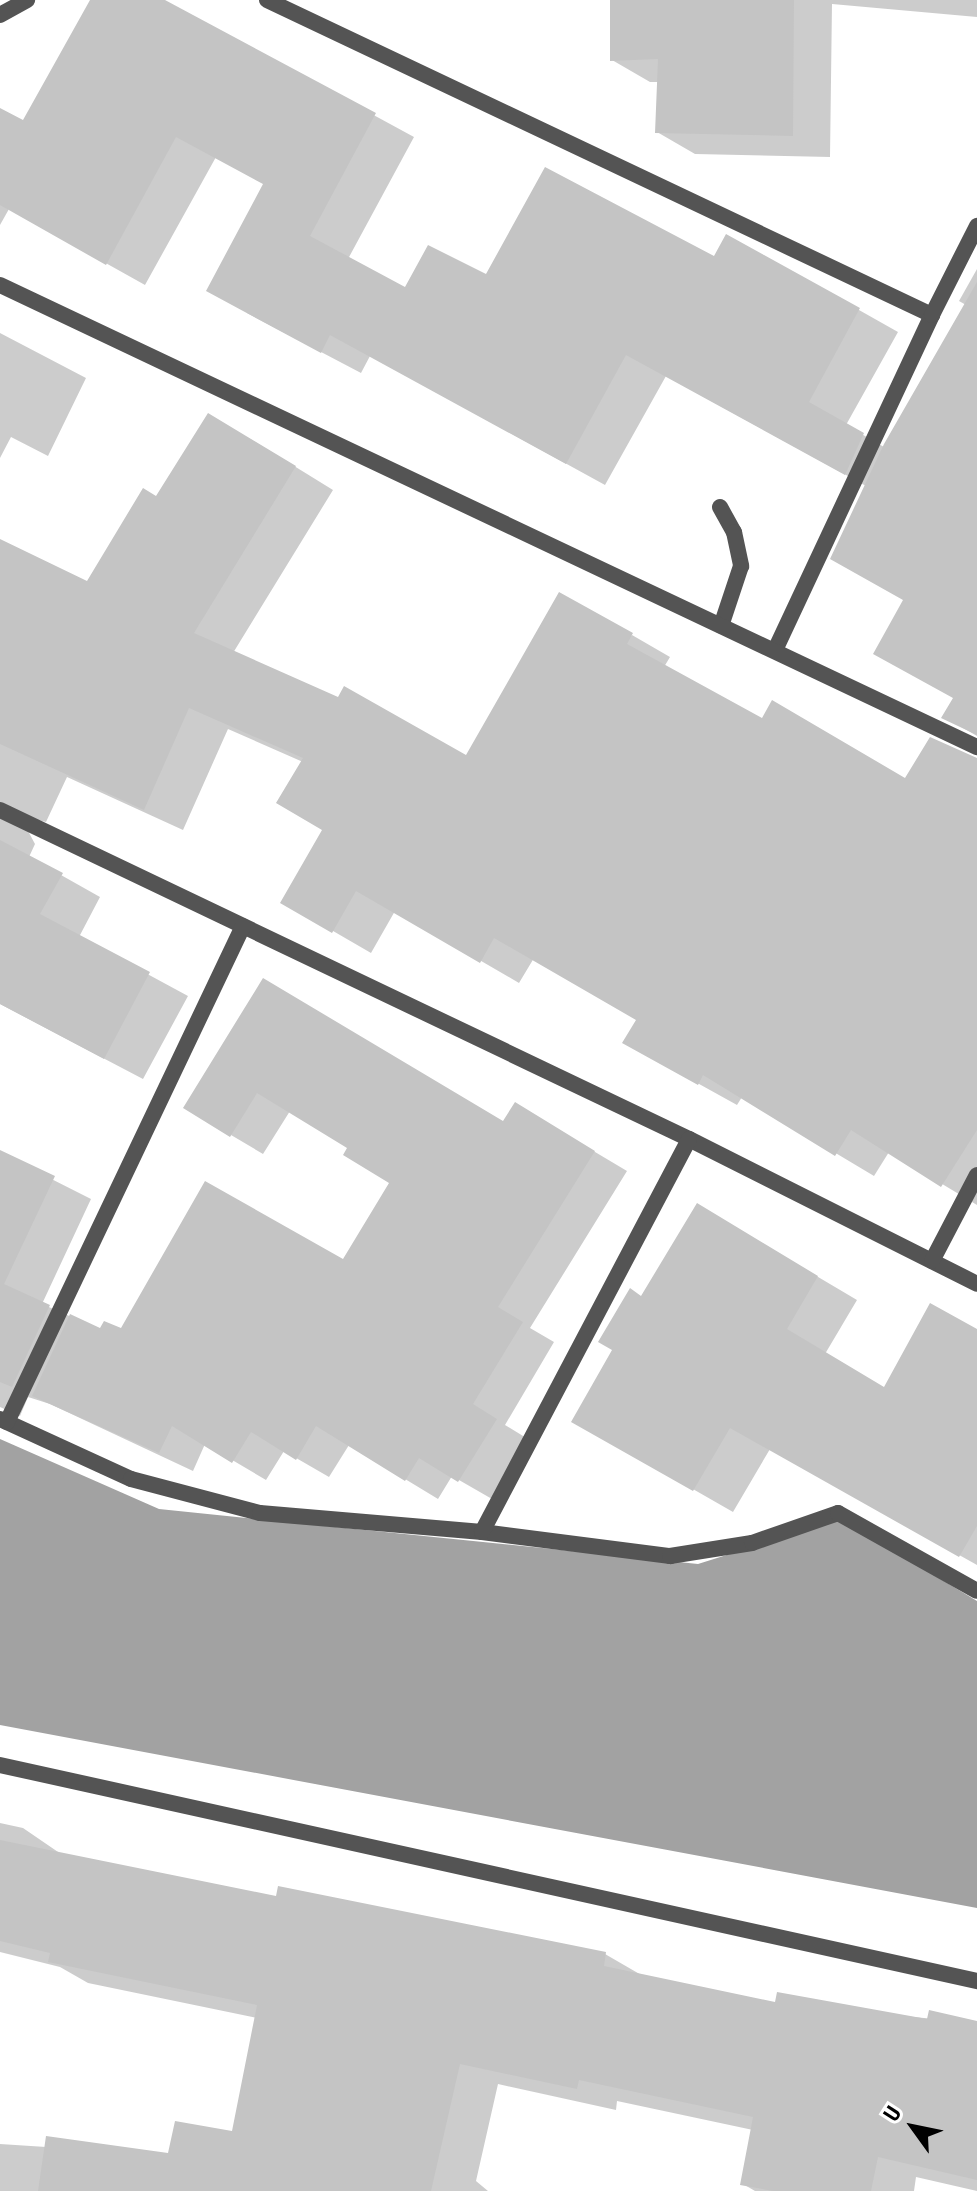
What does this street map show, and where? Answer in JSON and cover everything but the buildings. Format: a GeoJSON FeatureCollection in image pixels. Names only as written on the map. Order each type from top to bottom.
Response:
{"type":"FeatureCollection","features":[{"type":"Feature","properties":{"kind":"street"},"geometry":{"type":"LineString","coordinates":[[0,15],[27,0]]}},
{"type":"Feature","properties":{"kind":"street"},"geometry":{"type":"LineString","coordinates":[[267,0],[932,315]]}},
{"type":"Feature","properties":{"kind":"street"},"geometry":{"type":"LineString","coordinates":[[776,648],[977,226]]}},
{"type":"Feature","properties":{"kind":"street"},"geometry":{"type":"LineString","coordinates":[[0,285],[721,626],[776,648],[977,747]]}},
{"type":"Feature","properties":{"kind":"street"},"geometry":{"type":"LineString","coordinates":[[720,507],[734,532],[741,566],[721,626]]}},
{"type":"Feature","properties":{"kind":"street"},"geometry":{"type":"LineString","coordinates":[[0,810],[689,1139],[977,1284]]}},
{"type":"Feature","properties":{"kind":"street"},"geometry":{"type":"LineString","coordinates":[[243,926],[3,1420],[131,1479],[260,1513],[482,1532],[670,1556],[752,1543],[838,1513],[977,1591]]}},
{"type":"Feature","properties":{"kind":"street"},"geometry":{"type":"LineString","coordinates":[[482,1532],[689,1139]]}},
{"type":"Feature","properties":{"kind":"street"},"geometry":{"type":"LineString","coordinates":[[932,1261],[977,1175]]}},
{"type":"Feature","properties":{"kind":"street"},"geometry":{"type":"LineString","coordinates":[[0,1765],[977,1981]]}},
{"type":"Feature","properties":{"kind":"shaded area"},"geometry":{"type":"Polygon","coordinates":[[[0,1439],[159,1509],[698,1564],[841,1519],[977,1601],[977,1908],[0,1725],[0,1439]]]}}]}
